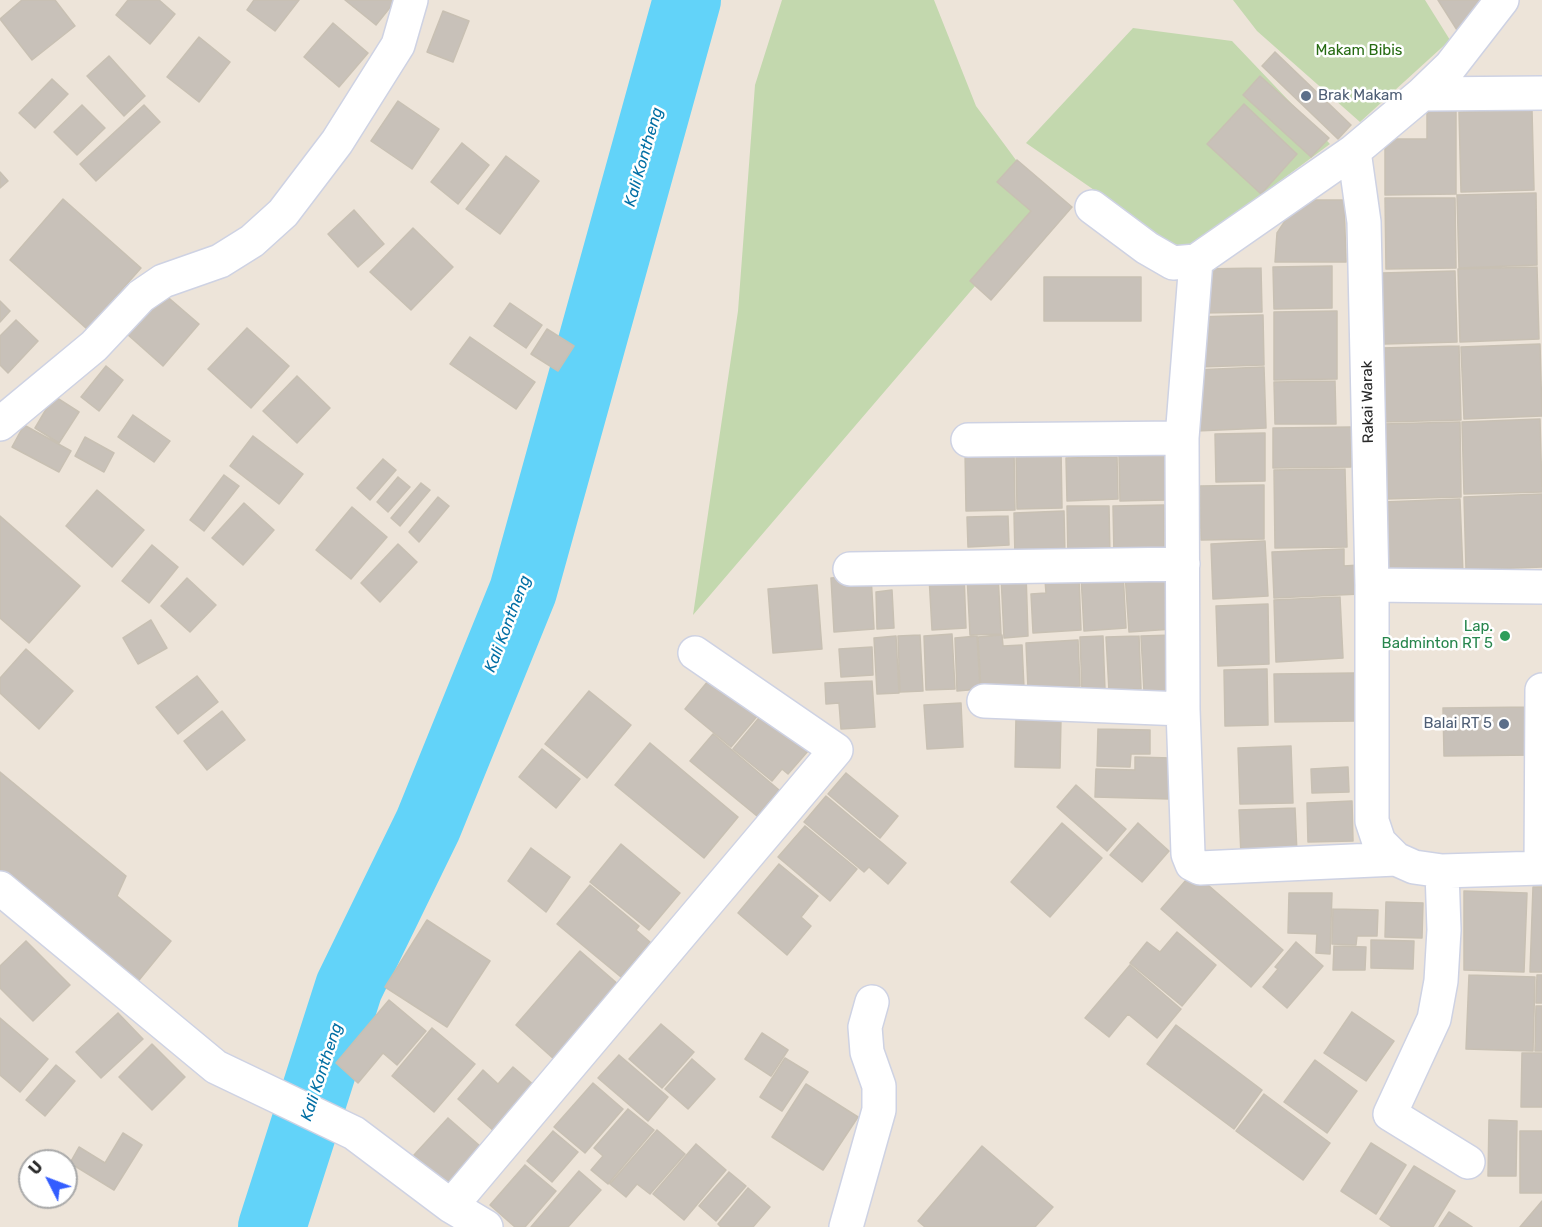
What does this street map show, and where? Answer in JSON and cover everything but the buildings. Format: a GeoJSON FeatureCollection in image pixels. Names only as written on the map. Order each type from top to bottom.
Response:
{"type":"FeatureCollection","features":[{"type":"Feature","properties":{"kind":"street"},"geometry":{"type":"LineString","coordinates":[[0,424],[94,346],[141,296],[163,281],[220,261],[252,241],[283,213],[338,142],[398,45],[411,0]]}},
{"type":"Feature","properties":{"kind":"street"},"geometry":{"type":"LineString","coordinates":[[1092,207],[1147,248],[1173,262],[1196,261],[1354,151],[1422,94],[1450,67],[1502,0]]}},
{"type":"Feature","properties":{"kind":"street"},"geometry":{"type":"LineString","coordinates":[[1422,94],[1542,93]]}},
{"type":"Feature","properties":{"kind":"street","name":"Rakai Warak"},"geometry":{"type":"LineString","coordinates":[[1354,151],[1364,222],[1372,585],[1372,821],[1379,842],[1396,859]]}},
{"type":"Feature","properties":{"kind":"street"},"geometry":{"type":"LineString","coordinates":[[1196,261],[1182,438],[1183,709],[1188,854],[1192,864],[1200,868],[1396,859],[1414,867],[1442,871],[1541,868],[1542,690]]}},
{"type":"Feature","properties":{"kind":"street"},"geometry":{"type":"LineString","coordinates":[[968,440],[1182,438]]}},
{"type":"Feature","properties":{"kind":"street"},"geometry":{"type":"LineString","coordinates":[[850,568],[1183,564]]}},
{"type":"Feature","properties":{"kind":"street"},"geometry":{"type":"LineString","coordinates":[[1372,585],[1542,586]]}},
{"type":"Feature","properties":{"kind":"street"},"geometry":{"type":"LineString","coordinates":[[451,1206],[836,750],[695,653]]}},
{"type":"Feature","properties":{"kind":"street"},"geometry":{"type":"LineString","coordinates":[[984,701],[1183,709]]}},
{"type":"Feature","properties":{"kind":"street"},"geometry":{"type":"LineString","coordinates":[[1442,871],[1444,930],[1441,981],[1434,1019],[1390,1114],[1468,1162]]}},
{"type":"Feature","properties":{"kind":"street"},"geometry":{"type":"LineString","coordinates":[[2,895],[216,1067],[354,1133],[451,1206],[486,1227]]}},
{"type":"Feature","properties":{"kind":"street"},"geometry":{"type":"LineString","coordinates":[[846,1227],[874,1135],[879,1110],[879,1086],[867,1052],[865,1027],[872,1002]]}},
{"type":"Feature","properties":{"kind":"green space"},"geometry":{"type":"Polygon","coordinates":[[[782,0],[934,0],[976,106],[1047,202],[693,615],[738,311],[755,85],[782,0]]]}},
{"type":"Feature","properties":{"kind":"green space","name":"Makam Bibis"},"geometry":{"type":"Polygon","coordinates":[[[1233,0],[1425,0],[1450,40],[1360,122],[1257,31],[1233,0]]]}},
{"type":"Feature","properties":{"kind":"green space"},"geometry":{"type":"Polygon","coordinates":[[[1133,28],[1232,41],[1330,144],[1184,252],[1026,143],[1133,28]]]}},
{"type":"Feature","properties":{"kind":"waterway","name":"Kali Kontheng"},"geometry":{"type":"LineString","coordinates":[[272,1227],[349,987],[428,825],[523,591],[687,0]]}},
{"type":"Feature","properties":{"kind":"place","name":"Brak Makam"},"geometry":{"type":"Point","coordinates":[1306,96]}},
{"type":"Feature","properties":{"kind":"place","name":"Lap. Badminton RT 5"},"geometry":{"type":"Point","coordinates":[1505,636]}},
{"type":"Feature","properties":{"kind":"place","name":"Balai RT 5"},"geometry":{"type":"Point","coordinates":[1504,724]}}]}
